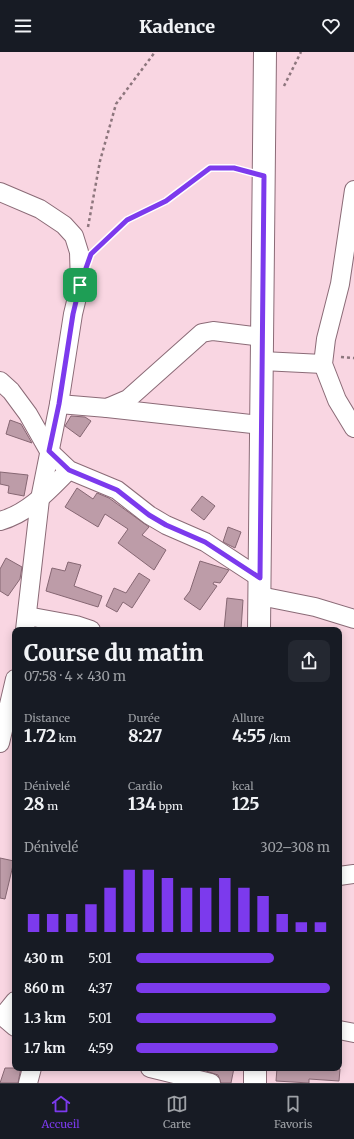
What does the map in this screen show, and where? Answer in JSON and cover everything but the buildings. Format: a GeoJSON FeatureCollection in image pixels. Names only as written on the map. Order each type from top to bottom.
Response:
{"type":"FeatureCollection","features":[{"type":"Feature","properties":{"kind":"street"},"geometry":{"type":"LineString","coordinates":[[259,627],[265,52]]}},
{"type":"Feature","properties":{"kind":"street"},"geometry":{"type":"LineString","coordinates":[[354,190],[340,284],[326,339],[323,364],[337,400],[354,428]]}},
{"type":"Feature","properties":{"kind":"street"},"geometry":{"type":"LineString","coordinates":[[0,192],[40,208],[64,225],[74,236],[85,253],[80,285],[73,314],[59,404],[40,499],[26,623],[76,625],[82,627]]}},
{"type":"Feature","properties":{"kind":"street"},"geometry":{"type":"LineString","coordinates":[[107,408],[134,396],[202,333],[213,331],[262,337]]}},
{"type":"Feature","properties":{"kind":"street"},"geometry":{"type":"LineString","coordinates":[[262,361],[323,364]]}},
{"type":"Feature","properties":{"kind":"street"},"geometry":{"type":"LineString","coordinates":[[0,381],[28,414],[49,451],[69,470],[117,490],[149,515],[166,525],[205,542],[260,587],[315,607],[354,619]]}},
{"type":"Feature","properties":{"kind":"street"},"geometry":{"type":"LineString","coordinates":[[59,404],[261,425]]}},
{"type":"Feature","properties":{"kind":"street"},"geometry":{"type":"LineString","coordinates":[[0,521],[20,513],[40,499],[69,470]]}},
{"type":"Feature","properties":{"kind":"street"},"geometry":{"type":"LineString","coordinates":[[0,743],[12,692]]}},
{"type":"Feature","properties":{"kind":"street"},"geometry":{"type":"LineString","coordinates":[[342,876],[354,874]]}},
{"type":"Feature","properties":{"kind":"street"},"geometry":{"type":"LineString","coordinates":[[6,1019],[12,1007]]}},
{"type":"Feature","properties":{"kind":"street"},"geometry":{"type":"LineString","coordinates":[[342,1031],[354,1033]]}},
{"type":"Feature","properties":{"kind":"street"},"geometry":{"type":"LineString","coordinates":[[28,1083],[31,1071]]}},
{"type":"Feature","properties":{"kind":"street"},"geometry":{"type":"LineString","coordinates":[[162,1071],[211,1083]]}},
{"type":"Feature","properties":{"kind":"street"},"geometry":{"type":"LineString","coordinates":[[255,1071],[255,1083]]}},
{"type":"Feature","properties":{"kind":"path"},"geometry":{"type":"LineString","coordinates":[[85,253],[100,161],[116,104],[155,52]]}},
{"type":"Feature","properties":{"kind":"path"},"geometry":{"type":"LineString","coordinates":[[85,253],[127,220],[166,201],[210,168],[234,168],[264,176]]}},
{"type":"Feature","properties":{"kind":"route"},"geometry":{"type":"LineString","coordinates":[[210,168],[234,168],[264,176],[260,578],[205,542],[166,525],[149,515],[117,490],[104,483],[69,470],[49,451],[59,404],[73,314],[80,285],[91,254],[109,236],[127,220],[148,208],[166,201],[210,168]]}}]}
